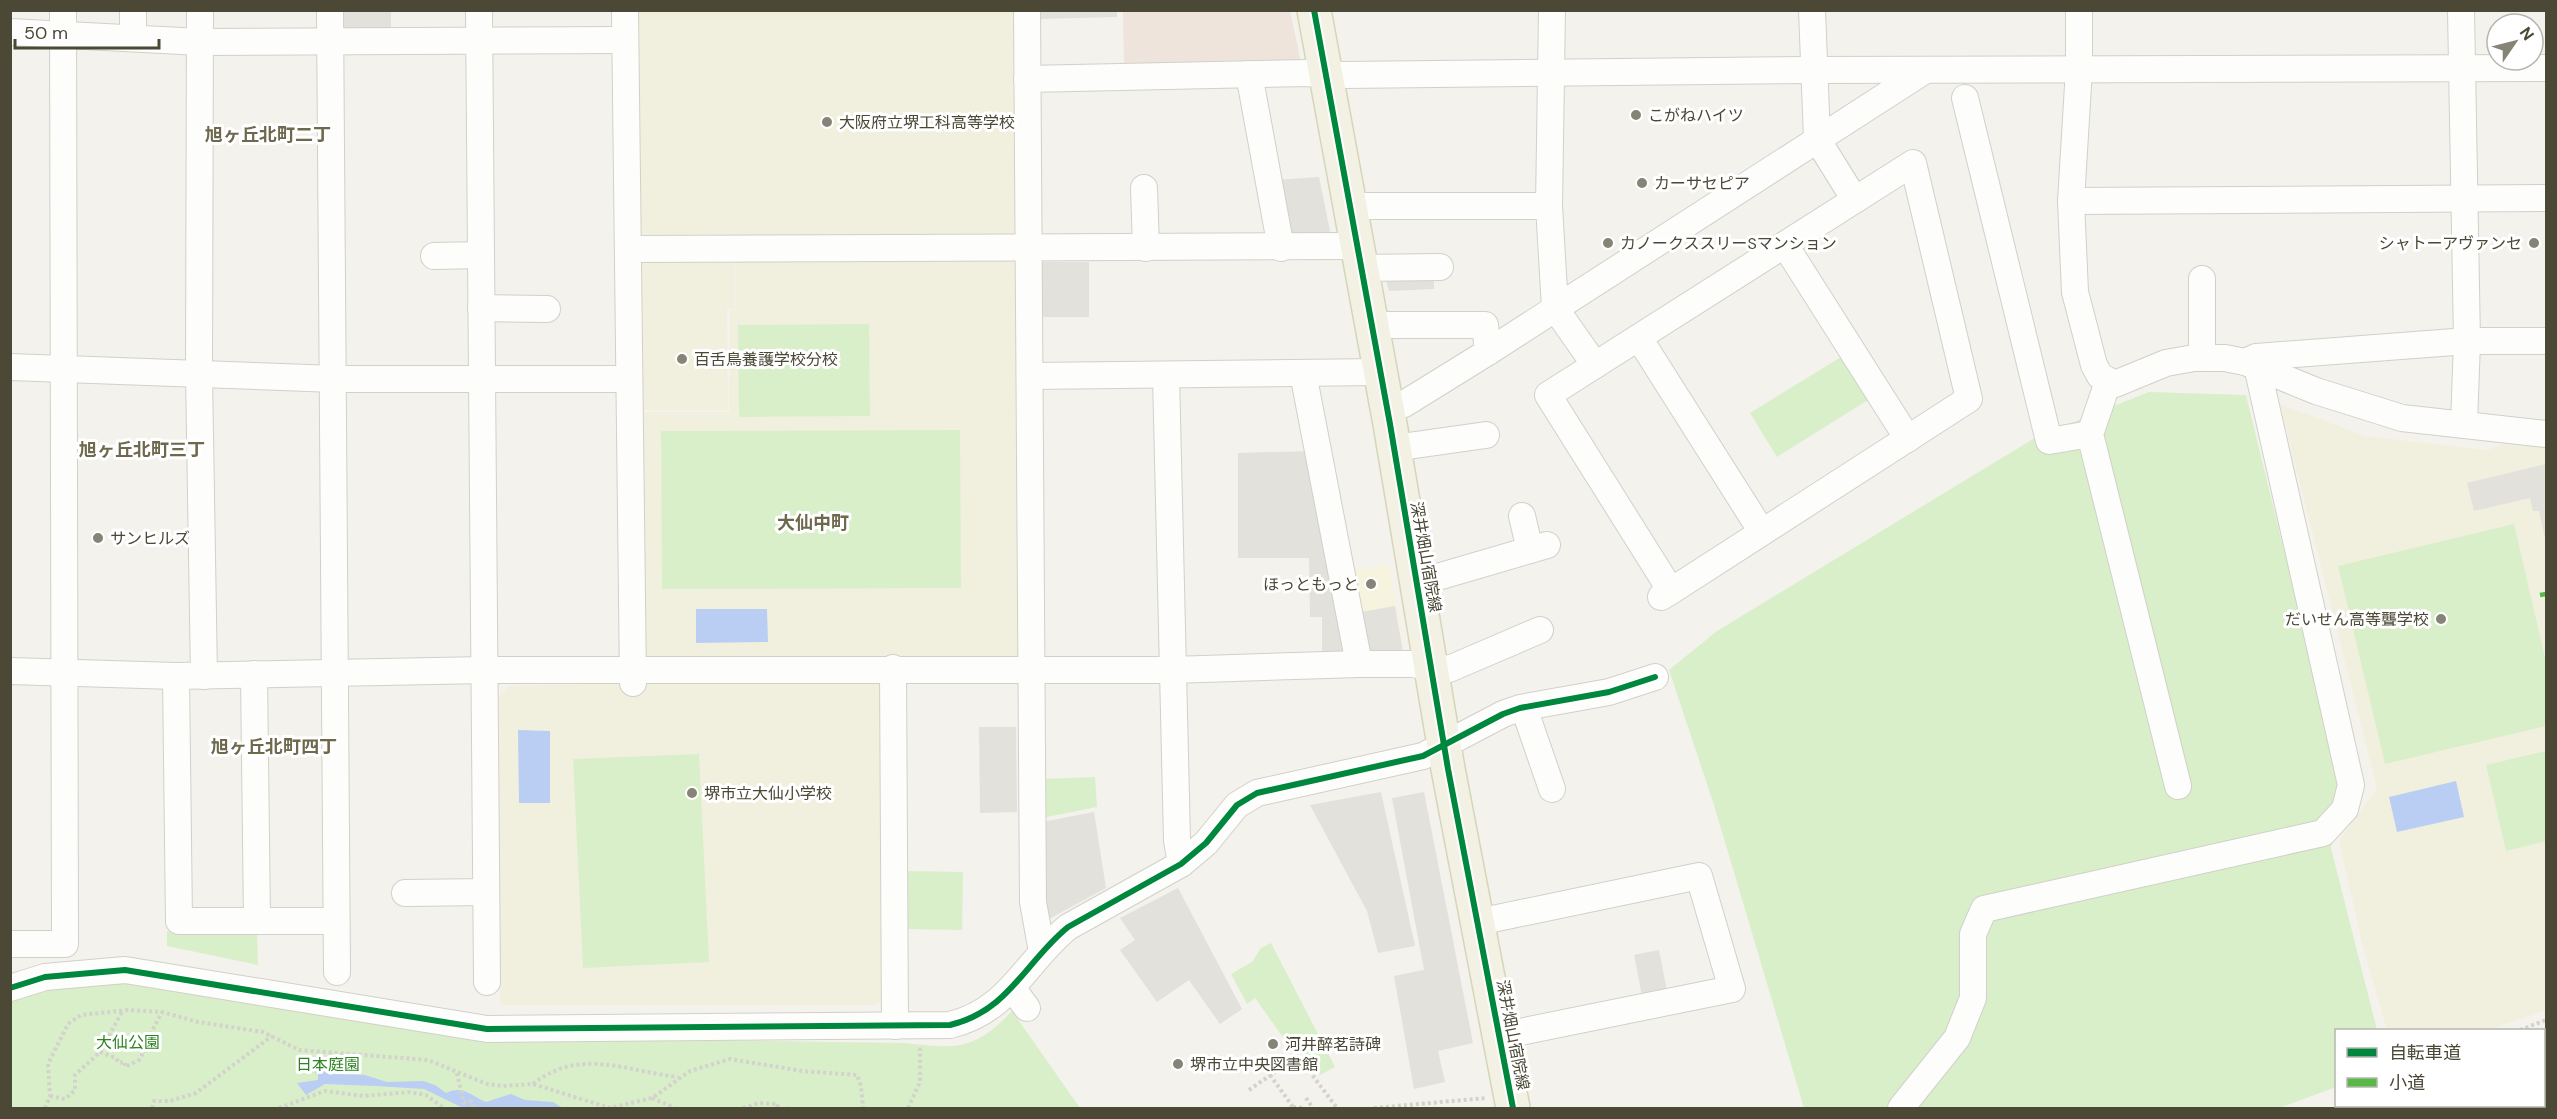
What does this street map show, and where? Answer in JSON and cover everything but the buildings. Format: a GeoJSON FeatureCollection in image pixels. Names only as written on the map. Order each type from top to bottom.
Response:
{"type":"FeatureCollection","features":[{"type":"Feature","properties":{"kind":"main road","name":"深井畑山宿院線"},"geometry":{"type":"LineString","coordinates":[[1314,10],[1394,448],[1444,747],[1513,1108]]}},
{"type":"Feature","properties":{"kind":"street"},"geometry":{"type":"LineString","coordinates":[[133,10],[133,38]]}},
{"type":"Feature","properties":{"kind":"street"},"geometry":{"type":"LineString","coordinates":[[200,10],[199,374],[204,676]]}},
{"type":"Feature","properties":{"kind":"street"},"geometry":{"type":"LineString","coordinates":[[330,10],[335,379],[337,972]]}},
{"type":"Feature","properties":{"kind":"street"},"geometry":{"type":"LineString","coordinates":[[479,10],[487,982]]}},
{"type":"Feature","properties":{"kind":"street"},"geometry":{"type":"LineString","coordinates":[[625,10],[633,677]]}},
{"type":"Feature","properties":{"kind":"street"},"geometry":{"type":"LineString","coordinates":[[1027,10],[1033,902],[1042,952]]}},
{"type":"Feature","properties":{"kind":"street"},"geometry":{"type":"LineString","coordinates":[[1552,10],[1549,206],[1555,308],[1594,365]]}},
{"type":"Feature","properties":{"kind":"street"},"geometry":{"type":"LineString","coordinates":[[1812,10],[1812,70],[1817,139],[1855,200]]}},
{"type":"Feature","properties":{"kind":"street"},"geometry":{"type":"LineString","coordinates":[[2079,10],[2079,69],[2071,201],[2075,292],[2094,365],[2108,382]]}},
{"type":"Feature","properties":{"kind":"street"},"geometry":{"type":"LineString","coordinates":[[2461,10],[2466,341],[2464,425]]}},
{"type":"Feature","properties":{"kind":"street"},"geometry":{"type":"LineString","coordinates":[[10,944],[65,944],[63,23]]}},
{"type":"Feature","properties":{"kind":"street"},"geometry":{"type":"LineString","coordinates":[[10,32],[63,23],[133,38],[200,42],[625,40]]}},
{"type":"Feature","properties":{"kind":"street"},"geometry":{"type":"LineString","coordinates":[[1027,79],[1249,74],[2547,68]]}},
{"type":"Feature","properties":{"kind":"street"},"geometry":{"type":"LineString","coordinates":[[1387,410],[1404,404],[1488,352],[1924,71]]}},
{"type":"Feature","properties":{"kind":"street"},"geometry":{"type":"LineString","coordinates":[[1249,74],[1281,248]]}},
{"type":"Feature","properties":{"kind":"street"},"geometry":{"type":"LineString","coordinates":[[1965,98],[2049,441],[2090,434]]}},
{"type":"Feature","properties":{"kind":"street"},"geometry":{"type":"LineString","coordinates":[[1913,163],[1969,399],[1666,594],[1548,395],[1855,200],[1913,163]]}},
{"type":"Feature","properties":{"kind":"street"},"geometry":{"type":"LineString","coordinates":[[1144,188],[1146,248]]}},
{"type":"Feature","properties":{"kind":"street"},"geometry":{"type":"LineString","coordinates":[[2071,201],[2547,198]]}},
{"type":"Feature","properties":{"kind":"street"},"geometry":{"type":"LineString","coordinates":[[1348,206],[1549,206]]}},
{"type":"Feature","properties":{"kind":"street"},"geometry":{"type":"LineString","coordinates":[[1785,245],[1908,439]]}},
{"type":"Feature","properties":{"kind":"street"},"geometry":{"type":"LineString","coordinates":[[628,249],[1281,248],[1440,267]]}},
{"type":"Feature","properties":{"kind":"street"},"geometry":{"type":"LineString","coordinates":[[434,256],[481,255]]}},
{"type":"Feature","properties":{"kind":"street"},"geometry":{"type":"LineString","coordinates":[[2202,279],[2202,358]]}},
{"type":"Feature","properties":{"kind":"street"},"geometry":{"type":"LineString","coordinates":[[481,308],[547,309]]}},
{"type":"Feature","properties":{"kind":"street"},"geometry":{"type":"LineString","coordinates":[[1371,325],[1408,323],[1485,325],[1488,352]]}},
{"type":"Feature","properties":{"kind":"street"},"geometry":{"type":"LineString","coordinates":[[1639,338],[1762,532]]}},
{"type":"Feature","properties":{"kind":"street"},"geometry":{"type":"LineString","coordinates":[[1901,1108],[1957,1038],[1973,998],[1973,934],[1984,909],[2323,833],[2345,809],[2351,785],[2251,364],[2256,357],[2466,341],[2547,341]]}},
{"type":"Feature","properties":{"kind":"street"},"geometry":{"type":"LineString","coordinates":[[2108,382],[2124,381],[2166,363],[2202,358],[2251,364],[2366,408],[2402,418],[2547,434]]}},
{"type":"Feature","properties":{"kind":"street"},"geometry":{"type":"LineString","coordinates":[[10,367],[335,379],[481,381],[629,379]]}},
{"type":"Feature","properties":{"kind":"street"},"geometry":{"type":"LineString","coordinates":[[1030,376],[1380,372]]}},
{"type":"Feature","properties":{"kind":"street"},"geometry":{"type":"LineString","coordinates":[[1303,373],[1359,664]]}},
{"type":"Feature","properties":{"kind":"street"},"geometry":{"type":"LineString","coordinates":[[1166,375],[1177,840],[1181,864]]}},
{"type":"Feature","properties":{"kind":"street"},"geometry":{"type":"LineString","coordinates":[[2108,382],[2090,434],[2178,786]]}},
{"type":"Feature","properties":{"kind":"street"},"geometry":{"type":"LineString","coordinates":[[1394,448],[1486,435]]}},
{"type":"Feature","properties":{"kind":"street"},"geometry":{"type":"LineString","coordinates":[[1417,584],[1538,548],[1522,516]]}},
{"type":"Feature","properties":{"kind":"street"},"geometry":{"type":"LineString","coordinates":[[10,671],[204,676],[485,669],[633,677],[893,668],[1172,670],[1359,664],[1431,666],[1449,669],[1540,630]]}},
{"type":"Feature","properties":{"kind":"street"},"geometry":{"type":"LineString","coordinates":[[893,668],[895,1026]]}},
{"type":"Feature","properties":{"kind":"street"},"geometry":{"type":"LineString","coordinates":[[254,674],[257,921]]}},
{"type":"Feature","properties":{"kind":"street"},"geometry":{"type":"LineString","coordinates":[[176,676],[179,921],[336,921]]}},
{"type":"Feature","properties":{"kind":"street"},"geometry":{"type":"LineString","coordinates":[[10,988],[45,977],[132,970],[487,1029],[950,1025],[971,1020],[1019,998],[1042,952],[1068,927],[1181,864],[1206,843],[1237,805],[1257,793],[1423,756],[1444,747],[1496,717],[1524,708],[1609,693],[1655,677]]}},
{"type":"Feature","properties":{"kind":"street"},"geometry":{"type":"LineString","coordinates":[[1524,708],[1552,789]]}},
{"type":"Feature","properties":{"kind":"street"},"geometry":{"type":"LineString","coordinates":[[1478,922],[1699,876],[1732,989],[1500,1036]]}},
{"type":"Feature","properties":{"kind":"street"},"geometry":{"type":"LineString","coordinates":[[405,893],[486,891]]}},
{"type":"Feature","properties":{"kind":"path"},"geometry":{"type":"LineString","coordinates":[[50,1096],[65,1099],[75,1090],[75,1075],[100,1053],[122,1012]]}},
{"type":"Feature","properties":{"kind":"path"},"geometry":{"type":"LineString","coordinates":[[45,1108],[50,1096],[48,1064],[68,1024],[81,1016],[122,1012],[162,1012],[272,1035],[299,1050],[418,1058],[496,1086],[533,1084],[610,1108],[652,1098],[679,1077],[700,1066],[730,1059],[802,1071],[857,1075],[861,1086],[863,1108]]}},
{"type":"Feature","properties":{"kind":"path"},"geometry":{"type":"LineString","coordinates":[[100,1053],[116,1058],[119,1063],[125,1062],[125,1067],[135,1064],[144,1051],[152,1050],[149,1037],[162,1012]]}},
{"type":"Feature","properties":{"kind":"path"},"geometry":{"type":"LineString","coordinates":[[2523,1029],[2547,1020]]}},
{"type":"Feature","properties":{"kind":"path"},"geometry":{"type":"LineString","coordinates":[[152,1108],[154,1101],[170,1101],[196,1093],[272,1035]]}},
{"type":"Feature","properties":{"kind":"path"},"geometry":{"type":"LineString","coordinates":[[908,1108],[920,1082],[920,1039]]}},
{"type":"Feature","properties":{"kind":"path"},"geometry":{"type":"LineString","coordinates":[[1250,1090],[1298,1056],[1337,1108]]}},
{"type":"Feature","properties":{"kind":"path"},"geometry":{"type":"LineString","coordinates":[[533,1084],[563,1066],[595,1063],[679,1077]]}},
{"type":"Feature","properties":{"kind":"path"},"geometry":{"type":"LineString","coordinates":[[456,1072],[464,1103],[471,1101],[474,1108]]}},
{"type":"Feature","properties":{"kind":"path"},"geometry":{"type":"LineString","coordinates":[[1270,1075],[1292,1108],[1304,1108]]}},
{"type":"Feature","properties":{"kind":"path"},"geometry":{"type":"LineString","coordinates":[[279,1108],[325,1091],[363,1096],[409,1092],[426,1095],[444,1108]]}},
{"type":"Feature","properties":{"kind":"path"},"geometry":{"type":"LineString","coordinates":[[652,1098],[675,1108]]}},
{"type":"Feature","properties":{"kind":"path"},"geometry":{"type":"LineString","coordinates":[[1306,1098],[1313,1108]]}},
{"type":"Feature","properties":{"kind":"path"},"geometry":{"type":"LineString","coordinates":[[1374,1108],[1482,1098]]}},
{"type":"Feature","properties":{"kind":"path"},"geometry":{"type":"LineString","coordinates":[[743,1108],[759,1102],[778,1104],[777,1108]]}},
{"type":"Feature","properties":{"kind":"shaded area"},"geometry":{"type":"Polygon","coordinates":[[[342,11],[391,11],[391,29],[342,30],[342,11]]]}},
{"type":"Feature","properties":{"kind":"shaded area","name":"大阪府立堺工科高等学校"},"geometry":{"type":"Polygon","coordinates":[[[634,11],[1019,11],[1018,234],[1011,240],[635,238],[634,11]]]}},
{"type":"Feature","properties":{"kind":"shaded area"},"geometry":{"type":"Polygon","coordinates":[[[1038,11],[1117,11],[1117,17],[1038,19],[1038,11]]]}},
{"type":"Feature","properties":{"kind":"shaded area"},"geometry":{"type":"Polygon","coordinates":[[[1123,11],[1290,11],[1302,67],[1124,65],[1123,11]]]}},
{"type":"Feature","properties":{"kind":"shaded area"},"geometry":{"type":"Polygon","coordinates":[[[1319,177],[1332,241],[1285,242],[1275,180],[1319,177]]]}},
{"type":"Feature","properties":{"kind":"shaded area"},"geometry":{"type":"Polygon","coordinates":[[[1014,252],[1020,261],[1023,656],[1010,661],[643,663],[637,412],[729,412],[730,310],[735,310],[735,255],[1014,252]]]}},
{"type":"Feature","properties":{"kind":"shaded area","name":"百舌鳥養護学校分校"},"geometry":{"type":"Polygon","coordinates":[[[734,255],[734,309],[727,309],[728,410],[636,410],[636,258],[734,255]]]}},
{"type":"Feature","properties":{"kind":"shaded area"},"geometry":{"type":"Polygon","coordinates":[[[1040,262],[1089,262],[1089,317],[1041,317],[1040,262]]]}},
{"type":"Feature","properties":{"kind":"shaded area"},"geometry":{"type":"Polygon","coordinates":[[[1434,272],[1434,289],[1389,291],[1384,274],[1434,272]]]}},
{"type":"Feature","properties":{"kind":"shaded area","name":"だいせん高等聾学校"},"geometry":{"type":"Polygon","coordinates":[[[2280,404],[2365,436],[2487,450],[2504,444],[2546,447],[2546,1010],[2490,1029],[2387,1029],[2363,947],[2339,841],[2377,788],[2280,404]]]}},
{"type":"Feature","properties":{"kind":"shaded area"},"geometry":{"type":"Polygon","coordinates":[[[1312,451],[1347,652],[1322,651],[1322,617],[1310,617],[1309,558],[1238,558],[1238,453],[1312,451]]]}},
{"type":"Feature","properties":{"kind":"shaded area"},"geometry":{"type":"Polygon","coordinates":[[[2546,464],[2546,543],[2539,511],[2533,511],[2530,498],[2474,511],[2467,483],[2546,464]]]}},
{"type":"Feature","properties":{"kind":"shaded area"},"geometry":{"type":"Polygon","coordinates":[[[1389,564],[1406,659],[1363,658],[1347,571],[1389,564]]]}},
{"type":"Feature","properties":{"kind":"shaded area"},"geometry":{"type":"Polygon","coordinates":[[[1395,606],[1404,658],[1364,657],[1356,613],[1395,606]]]}},
{"type":"Feature","properties":{"kind":"shaded area","name":"堺市立大仙小学校"},"geometry":{"type":"Polygon","coordinates":[[[883,677],[884,998],[875,1005],[500,1005],[498,698],[509,686],[883,677]]]}},
{"type":"Feature","properties":{"kind":"shaded area"},"geometry":{"type":"Polygon","coordinates":[[[979,727],[1016,727],[1017,812],[980,813],[979,727]]]}},
{"type":"Feature","properties":{"kind":"shaded area"},"geometry":{"type":"Polygon","coordinates":[[[1381,792],[1415,946],[1378,953],[1367,911],[1310,805],[1381,792]]]}},
{"type":"Feature","properties":{"kind":"shaded area"},"geometry":{"type":"Polygon","coordinates":[[[1424,792],[1473,1043],[1438,1051],[1445,1082],[1414,1089],[1394,976],[1424,970],[1392,798],[1424,792]]]}},
{"type":"Feature","properties":{"kind":"shaded area"},"geometry":{"type":"Polygon","coordinates":[[[1094,812],[1106,888],[1049,919],[1043,899],[1042,822],[1094,812]]]}},
{"type":"Feature","properties":{"kind":"shaded area"},"geometry":{"type":"Polygon","coordinates":[[[1178,888],[1242,1009],[1220,1024],[1189,980],[1157,1002],[1120,950],[1135,940],[1120,918],[1178,888]]]}},
{"type":"Feature","properties":{"kind":"shaded area"},"geometry":{"type":"Polygon","coordinates":[[[1659,950],[1668,996],[1643,1001],[1634,955],[1659,950]]]}},
{"type":"Feature","properties":{"kind":"green space"},"geometry":{"type":"Polygon","coordinates":[[[869,324],[870,416],[739,417],[738,325],[869,324]]]}},
{"type":"Feature","properties":{"kind":"green space"},"geometry":{"type":"Polygon","coordinates":[[[1841,357],[1868,400],[1777,457],[1750,413],[1841,357]]]}},
{"type":"Feature","properties":{"kind":"green space"},"geometry":{"type":"Polygon","coordinates":[[[2149,392],[2246,395],[2341,784],[2331,848],[2377,1029],[2335,1029],[2335,1087],[2279,1108],[1804,1108],[1714,805],[1669,670],[1717,631],[2038,436],[2149,392]]]}},
{"type":"Feature","properties":{"kind":"green space"},"geometry":{"type":"Polygon","coordinates":[[[960,430],[961,588],[662,589],[661,431],[960,430]]]}},
{"type":"Feature","properties":{"kind":"green space"},"geometry":{"type":"Polygon","coordinates":[[[2514,524],[2546,662],[2546,726],[2385,764],[2338,566],[2514,524]]]}},
{"type":"Feature","properties":{"kind":"green space"},"geometry":{"type":"Polygon","coordinates":[[[2546,751],[2546,841],[2506,851],[2486,765],[2546,751]]]}},
{"type":"Feature","properties":{"kind":"green space"},"geometry":{"type":"Polygon","coordinates":[[[699,754],[709,962],[583,968],[573,759],[699,754]]]}},
{"type":"Feature","properties":{"kind":"green space"},"geometry":{"type":"Polygon","coordinates":[[[1095,777],[1097,807],[1042,818],[1041,779],[1095,777]]]}},
{"type":"Feature","properties":{"kind":"green space"},"geometry":{"type":"Polygon","coordinates":[[[905,871],[963,872],[962,930],[904,929],[905,871]]]}},
{"type":"Feature","properties":{"kind":"green space"},"geometry":{"type":"Polygon","coordinates":[[[167,931],[257,931],[258,965],[167,946],[167,931]]]}},
{"type":"Feature","properties":{"kind":"green space"},"geometry":{"type":"Polygon","coordinates":[[[1271,943],[1335,1067],[1320,1075],[1300,1045],[1292,1050],[1255,998],[1247,1004],[1231,974],[1252,962],[1261,948],[1271,943]]]}},
{"type":"Feature","properties":{"kind":"green space","name":"大仙公園"},"geometry":{"type":"Polygon","coordinates":[[[108,976],[489,1037],[905,1043],[951,1046],[975,1040],[987,1034],[1012,1011],[1080,1108],[11,1108],[11,996],[108,976]]]}},
{"type":"Feature","properties":{"kind":"green space"},"geometry":{"type":"Polygon","coordinates":[[[2545,1093],[2546,1108],[2375,1108],[2545,1107],[2545,1093]]]}},
{"type":"Feature","properties":{"kind":"water"},"geometry":{"type":"Polygon","coordinates":[[[696,609],[767,609],[768,642],[696,643],[696,609]]]}},
{"type":"Feature","properties":{"kind":"water"},"geometry":{"type":"Polygon","coordinates":[[[518,730],[550,731],[550,803],[519,803],[518,730]]]}},
{"type":"Feature","properties":{"kind":"water"},"geometry":{"type":"Polygon","coordinates":[[[2456,781],[2464,817],[2397,832],[2389,797],[2456,781]]]}},
{"type":"Feature","properties":{"kind":"water"},"geometry":{"type":"Polygon","coordinates":[[[302,1057],[334,1074],[365,1075],[387,1082],[423,1081],[435,1085],[446,1093],[462,1090],[486,1102],[511,1094],[525,1100],[553,1102],[563,1108],[463,1108],[424,1089],[376,1086],[325,1084],[306,1095],[297,1083],[318,1080],[318,1074],[297,1064],[302,1057]]]}},
{"type":"Feature","properties":{"kind":"marked path"},"geometry":{"type":"LineString","coordinates":[[2540,595],[2546,594]]}},
{"type":"Feature","properties":{"kind":"cycle path"},"geometry":{"type":"LineString","coordinates":[[1314,10],[1390,424],[1448,769],[1513,1108]]}},
{"type":"Feature","properties":{"kind":"cycle path"},"geometry":{"type":"LineString","coordinates":[[10,988],[45,977],[125,970],[487,1029],[950,1025],[987,1009],[1002,997],[1068,927],[1181,864],[1206,843],[1237,805],[1257,793],[1423,756],[1503,714],[1520,708],[1609,692],[1655,677]]}},
{"type":"Feature","properties":{"kind":"place","name":"こがねハイツ"},"geometry":{"type":"Point","coordinates":[1636,115]}},
{"type":"Feature","properties":{"kind":"place","name":"大阪府立堺工科高等学校"},"geometry":{"type":"Point","coordinates":[827,122]}},
{"type":"Feature","properties":{"kind":"place","name":"カーサセピア"},"geometry":{"type":"Point","coordinates":[1642,183]}},
{"type":"Feature","properties":{"kind":"place","name":"カノークススリーSマンション"},"geometry":{"type":"Point","coordinates":[1608,243]}},
{"type":"Feature","properties":{"kind":"place","name":"シャトーアヴァンセ"},"geometry":{"type":"Point","coordinates":[2534,243]}},
{"type":"Feature","properties":{"kind":"place","name":"百舌鳥養護学校分校"},"geometry":{"type":"Point","coordinates":[682,359]}},
{"type":"Feature","properties":{"kind":"place","name":"サンヒルズ"},"geometry":{"type":"Point","coordinates":[98,538]}},
{"type":"Feature","properties":{"kind":"place","name":"ほっともっと"},"geometry":{"type":"Point","coordinates":[1371,584]}},
{"type":"Feature","properties":{"kind":"place","name":"だいせん高等聾学校"},"geometry":{"type":"Point","coordinates":[2441,619]}},
{"type":"Feature","properties":{"kind":"place","name":"堺市立大仙小学校"},"geometry":{"type":"Point","coordinates":[692,793]}},
{"type":"Feature","properties":{"kind":"place","name":"河井醉茗詩碑"},"geometry":{"type":"Point","coordinates":[1273,1044]}},
{"type":"Feature","properties":{"kind":"place","name":"堺市立中央図書館"},"geometry":{"type":"Point","coordinates":[1178,1064]}},
{"type":"Feature","properties":{"kind":"district","name":"旭ヶ丘北町二丁"},"geometry":{"type":"Point","coordinates":[268,135]}},
{"type":"Feature","properties":{"kind":"district","name":"旭ヶ丘北町三丁"},"geometry":{"type":"Point","coordinates":[142,450]}},
{"type":"Feature","properties":{"kind":"district","name":"大仙中町"},"geometry":{"type":"Point","coordinates":[813,523]}},
{"type":"Feature","properties":{"kind":"district","name":"旭ヶ丘北町四丁"},"geometry":{"type":"Point","coordinates":[274,747]}},
{"type":"Feature","properties":{"kind":"park label","name":"日本庭園"},"geometry":{"type":"Point","coordinates":[328,1064]}}]}
